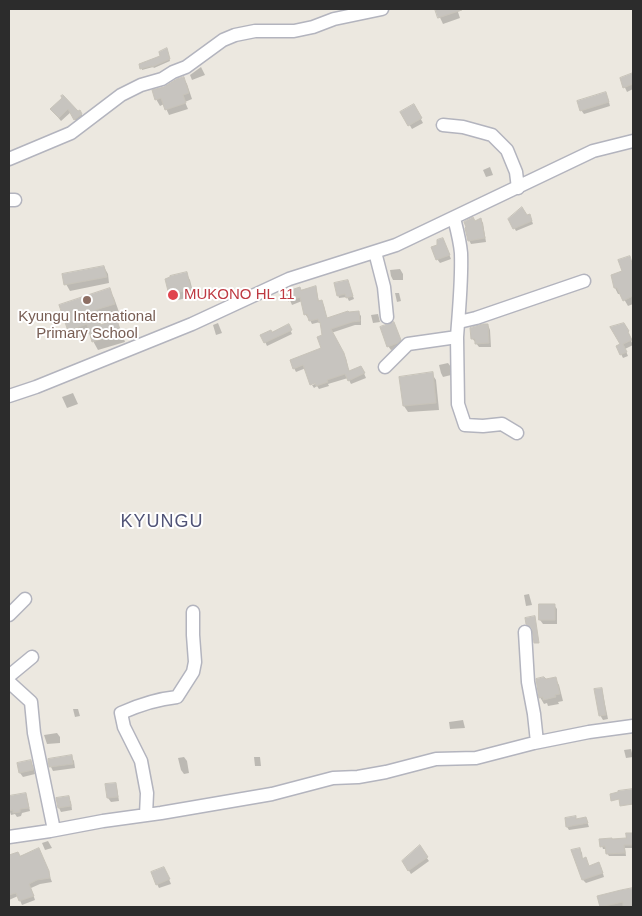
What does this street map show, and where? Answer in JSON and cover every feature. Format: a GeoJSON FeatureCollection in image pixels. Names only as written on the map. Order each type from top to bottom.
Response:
{"type":"FeatureCollection","features":[{"type":"Feature","properties":{"kind":"street"},"geometry":{"type":"LineString","coordinates":[[9,159],[71,133],[121,95],[141,85],[162,79],[186,67],[224,40],[235,35],[255,30],[294,31],[313,27],[334,19],[382,9]]}},
{"type":"Feature","properties":{"kind":"street"},"geometry":{"type":"LineString","coordinates":[[443,125],[463,127],[492,135],[507,150],[516,172],[518,188]]}},
{"type":"Feature","properties":{"kind":"street"},"geometry":{"type":"LineString","coordinates":[[9,396],[36,387],[192,324],[289,280],[396,245],[593,151],[633,141]]}},
{"type":"Feature","properties":{"kind":"street"},"geometry":{"type":"LineString","coordinates":[[454,218],[461,251],[457,337],[458,404],[465,425],[502,424],[516,433]]}},
{"type":"Feature","properties":{"kind":"street"},"geometry":{"type":"LineString","coordinates":[[375,252],[384,287],[387,317]]}},
{"type":"Feature","properties":{"kind":"street"},"geometry":{"type":"LineString","coordinates":[[458,322],[476,318],[584,282]]}},
{"type":"Feature","properties":{"kind":"street"},"geometry":{"type":"LineString","coordinates":[[385,367],[408,344],[457,337]]}},
{"type":"Feature","properties":{"kind":"street"},"geometry":{"type":"LineString","coordinates":[[9,615],[25,599]]}},
{"type":"Feature","properties":{"kind":"street"},"geometry":{"type":"LineString","coordinates":[[146,815],[147,793],[140,761],[124,727],[121,713],[143,703],[177,697],[193,672],[195,662],[192,612]]}},
{"type":"Feature","properties":{"kind":"street"},"geometry":{"type":"LineString","coordinates":[[525,632],[528,682],[537,742]]}},
{"type":"Feature","properties":{"kind":"street"},"geometry":{"type":"LineString","coordinates":[[9,676],[32,658]]}},
{"type":"Feature","properties":{"kind":"street"},"geometry":{"type":"LineString","coordinates":[[9,682],[30,702],[34,733],[54,830]]}},
{"type":"Feature","properties":{"kind":"street"},"geometry":{"type":"LineString","coordinates":[[9,837],[272,794],[333,778],[358,777],[386,772],[436,759],[476,758],[537,742],[633,726]]}},
{"type":"Feature","properties":{"kind":"building"},"geometry":{"type":"Polygon","coordinates":[[[435,9],[461,9],[462,10],[438,18],[435,9]]]}},
{"type":"Feature","properties":{"kind":"building"},"geometry":{"type":"Polygon","coordinates":[[[167,48],[170,59],[152,67],[140,69],[139,64],[160,56],[159,52],[167,48]]]}},
{"type":"Feature","properties":{"kind":"building"},"geometry":{"type":"Polygon","coordinates":[[[633,73],[633,84],[623,88],[620,78],[633,73]]]}},
{"type":"Feature","properties":{"kind":"building"},"geometry":{"type":"Polygon","coordinates":[[[184,77],[189,93],[183,95],[186,103],[165,110],[161,98],[155,100],[152,90],[164,87],[184,77]]]}},
{"type":"Feature","properties":{"kind":"building"},"geometry":{"type":"Polygon","coordinates":[[[606,92],[609,102],[580,111],[577,101],[606,92]]]}},
{"type":"Feature","properties":{"kind":"building"},"geometry":{"type":"Polygon","coordinates":[[[63,95],[82,114],[74,120],[68,109],[59,118],[50,109],[63,95]]]}},
{"type":"Feature","properties":{"kind":"building"},"geometry":{"type":"Polygon","coordinates":[[[414,104],[422,118],[408,126],[400,112],[414,104]]]}},
{"type":"Feature","properties":{"kind":"building"},"geometry":{"type":"Polygon","coordinates":[[[522,207],[527,215],[530,214],[532,221],[513,229],[508,219],[522,207]]]}},
{"type":"Feature","properties":{"kind":"building"},"geometry":{"type":"Polygon","coordinates":[[[473,217],[475,221],[481,218],[485,238],[468,241],[464,222],[473,217]]]}},
{"type":"Feature","properties":{"kind":"building"},"geometry":{"type":"Polygon","coordinates":[[[443,238],[450,255],[436,260],[431,247],[437,245],[437,240],[443,238]]]}},
{"type":"Feature","properties":{"kind":"building"},"geometry":{"type":"Polygon","coordinates":[[[630,256],[633,267],[633,296],[623,301],[617,288],[614,288],[611,275],[622,271],[618,260],[630,256]]]}},
{"type":"Feature","properties":{"kind":"building"},"geometry":{"type":"Polygon","coordinates":[[[104,266],[107,277],[64,285],[62,274],[104,266]]]}},
{"type":"Feature","properties":{"kind":"building"},"geometry":{"type":"Polygon","coordinates":[[[187,272],[191,289],[169,295],[165,279],[187,272]]]}},
{"type":"Feature","properties":{"kind":"building"},"geometry":{"type":"Polygon","coordinates":[[[348,280],[353,296],[346,298],[345,294],[337,296],[334,283],[348,280]]]}},
{"type":"Feature","properties":{"kind":"building"},"geometry":{"type":"Polygon","coordinates":[[[316,286],[318,301],[322,300],[327,318],[348,311],[359,311],[360,321],[331,329],[344,353],[349,371],[361,366],[365,373],[348,381],[345,374],[316,386],[315,383],[310,385],[303,365],[293,369],[290,360],[321,348],[317,337],[322,335],[318,319],[309,321],[307,314],[304,315],[300,297],[288,301],[285,292],[300,287],[301,290],[316,286]]]}},
{"type":"Feature","properties":{"kind":"building"},"geometry":{"type":"Polygon","coordinates":[[[110,288],[115,304],[95,310],[100,325],[117,320],[121,333],[92,342],[87,324],[68,331],[59,305],[110,288]]]}},
{"type":"Feature","properties":{"kind":"building"},"geometry":{"type":"Polygon","coordinates":[[[394,322],[401,340],[387,347],[380,327],[394,322]]]}},
{"type":"Feature","properties":{"kind":"building"},"geometry":{"type":"Polygon","coordinates":[[[624,323],[632,340],[623,344],[627,352],[620,355],[616,346],[620,344],[610,327],[624,323]]]}},
{"type":"Feature","properties":{"kind":"building"},"geometry":{"type":"Polygon","coordinates":[[[289,324],[292,330],[264,343],[260,335],[289,324]]]}},
{"type":"Feature","properties":{"kind":"building"},"geometry":{"type":"Polygon","coordinates":[[[488,324],[489,343],[475,344],[475,339],[471,339],[470,328],[488,324]]]}},
{"type":"Feature","properties":{"kind":"building"},"geometry":{"type":"Polygon","coordinates":[[[433,372],[436,403],[403,406],[399,377],[433,372]]]}},
{"type":"Feature","properties":{"kind":"building"},"geometry":{"type":"Polygon","coordinates":[[[539,604],[555,604],[555,620],[539,620],[539,604]]]}},
{"type":"Feature","properties":{"kind":"building"},"geometry":{"type":"Polygon","coordinates":[[[535,616],[539,643],[534,643],[532,628],[526,624],[525,618],[535,616]]]}},
{"type":"Feature","properties":{"kind":"building"},"geometry":{"type":"Polygon","coordinates":[[[544,677],[546,679],[556,677],[560,694],[543,700],[543,697],[539,698],[536,679],[544,677]]]}},
{"type":"Feature","properties":{"kind":"building"},"geometry":{"type":"Polygon","coordinates":[[[602,688],[606,715],[599,716],[594,689],[602,688]]]}},
{"type":"Feature","properties":{"kind":"building"},"geometry":{"type":"Polygon","coordinates":[[[72,755],[73,764],[49,767],[48,759],[72,755]]]}},
{"type":"Feature","properties":{"kind":"building"},"geometry":{"type":"Polygon","coordinates":[[[31,760],[33,770],[19,773],[17,763],[31,760]]]}},
{"type":"Feature","properties":{"kind":"building"},"geometry":{"type":"Polygon","coordinates":[[[116,783],[118,797],[107,798],[105,784],[116,783]]]}},
{"type":"Feature","properties":{"kind":"building"},"geometry":{"type":"Polygon","coordinates":[[[633,789],[633,804],[620,806],[619,799],[611,801],[610,794],[633,789]]]}},
{"type":"Feature","properties":{"kind":"building"},"geometry":{"type":"Polygon","coordinates":[[[26,793],[29,808],[20,809],[20,812],[13,813],[13,810],[9,811],[9,796],[26,793]]]}},
{"type":"Feature","properties":{"kind":"building"},"geometry":{"type":"Polygon","coordinates":[[[69,796],[71,806],[58,808],[56,798],[69,796]]]}},
{"type":"Feature","properties":{"kind":"building"},"geometry":{"type":"Polygon","coordinates":[[[576,816],[576,819],[586,817],[588,823],[566,827],[565,818],[576,816]]]}},
{"type":"Feature","properties":{"kind":"building"},"geometry":{"type":"Polygon","coordinates":[[[626,833],[633,833],[633,845],[624,845],[625,853],[606,854],[605,846],[600,847],[599,839],[626,838],[626,833]]]}},
{"type":"Feature","properties":{"kind":"building"},"geometry":{"type":"Polygon","coordinates":[[[420,845],[428,857],[408,871],[402,861],[420,845]]]}},
{"type":"Feature","properties":{"kind":"building"},"geometry":{"type":"Polygon","coordinates":[[[39,848],[50,878],[37,880],[29,884],[34,896],[19,901],[16,893],[9,895],[9,855],[18,852],[20,856],[39,848]]]}},
{"type":"Feature","properties":{"kind":"building"},"geometry":{"type":"Polygon","coordinates":[[[580,848],[582,859],[586,857],[589,866],[599,862],[603,873],[582,880],[571,850],[580,848]]]}},
{"type":"Feature","properties":{"kind":"building"},"geometry":{"type":"Polygon","coordinates":[[[164,867],[170,879],[156,885],[151,872],[164,867]]]}},
{"type":"Feature","properties":{"kind":"building"},"geometry":{"type":"Polygon","coordinates":[[[633,888],[633,907],[623,907],[623,902],[600,907],[597,896],[633,888]]]}},
{"type":"Feature","properties":{"kind":"place","name":"MUKONO HL 11"},"geometry":{"type":"Point","coordinates":[173,295]}},
{"type":"Feature","properties":{"kind":"place","name":"Kyungu International Primary School"},"geometry":{"type":"Point","coordinates":[87,300]}},
{"type":"Feature","properties":{"kind":"district","name":"KYUNGU"},"geometry":{"type":"Point","coordinates":[162,522]}}]}
